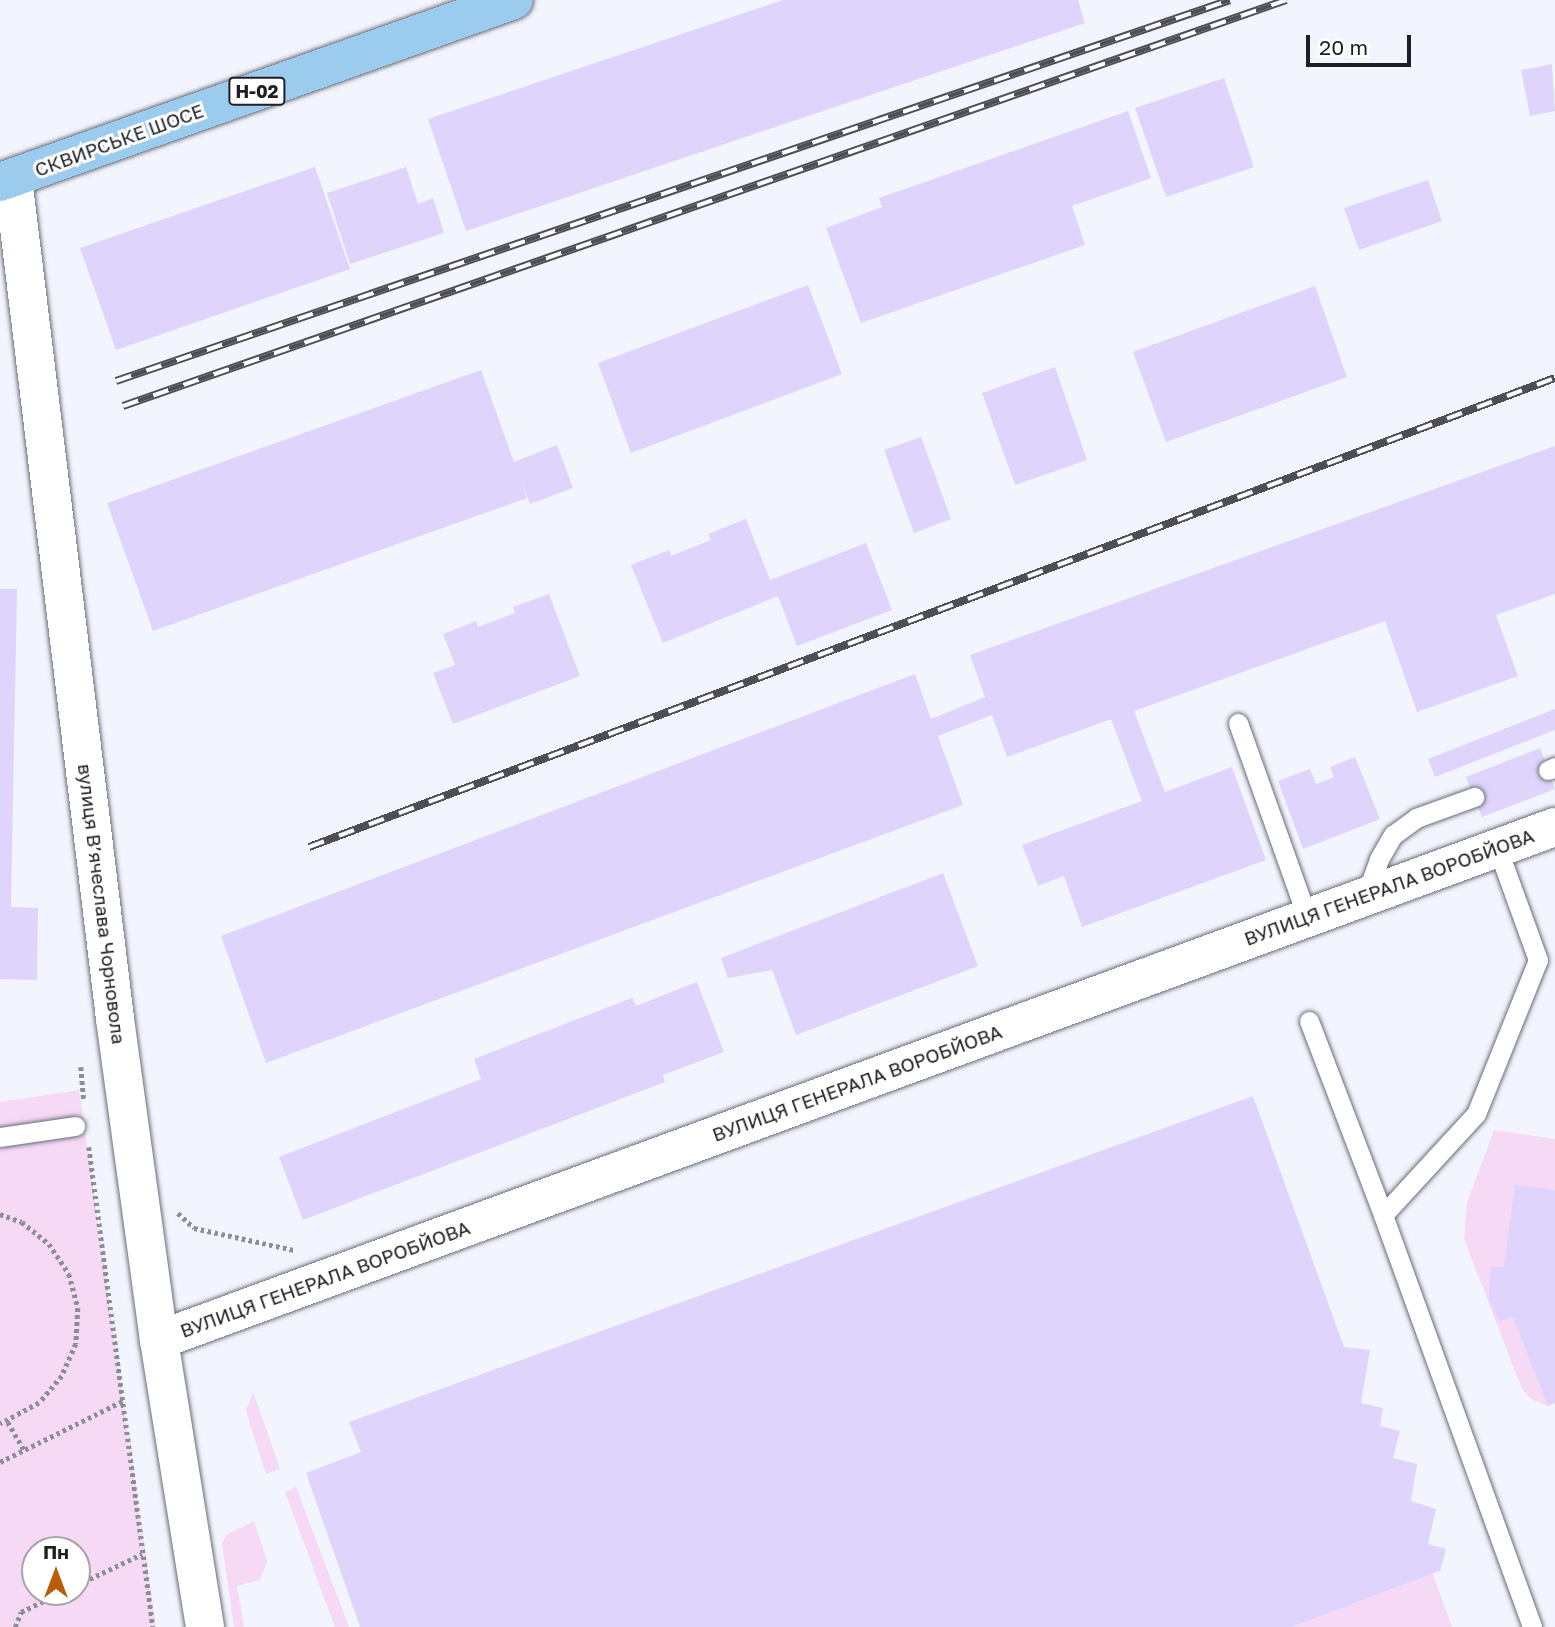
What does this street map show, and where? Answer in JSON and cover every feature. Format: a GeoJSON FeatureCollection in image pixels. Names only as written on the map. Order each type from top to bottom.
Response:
{"type":"FeatureCollection","features":[{"type":"Feature","properties":{"kind":"main road","name":"СКВИРСЬКЕ ШОСЕ"},"geometry":{"type":"LineString","coordinates":[[6,180],[514,0]]}},
{"type":"Feature","properties":{"kind":"street","name":"вулиця Вʼячеслава Чорновола"},"geometry":{"type":"LineString","coordinates":[[6,180],[159,1339],[205,1627]]}},
{"type":"Feature","properties":{"kind":"street","name":"ВУЛИЦЯ ГЕНЕРАЛА ВОРОБЙОВА"},"geometry":{"type":"LineString","coordinates":[[159,1339],[1555,827]]}},
{"type":"Feature","properties":{"kind":"lane"},"geometry":{"type":"LineString","coordinates":[[1238,723],[1307,917]]}},
{"type":"Feature","properties":{"kind":"lane"},"geometry":{"type":"LineString","coordinates":[[1366,895],[1379,859],[1393,835],[1416,818],[1474,797]]}},
{"type":"Feature","properties":{"kind":"lane"},"geometry":{"type":"LineString","coordinates":[[1383,1215],[1476,1114],[1538,960],[1497,847]]}},
{"type":"Feature","properties":{"kind":"lane"},"geometry":{"type":"LineString","coordinates":[[1308,1021],[1383,1215],[1532,1627]]}},
{"type":"Feature","properties":{"kind":"lane"},"geometry":{"type":"LineString","coordinates":[[0,1137],[75,1126]]}},
{"type":"Feature","properties":{"kind":"path"},"geometry":{"type":"LineString","coordinates":[[174,1209],[194,1227],[299,1252]]}},
{"type":"Feature","properties":{"kind":"path"},"geometry":{"type":"LineString","coordinates":[[0,1214],[22,1222],[49,1244],[69,1274],[78,1308],[76,1344],[62,1376],[39,1404],[0,1424]]}},
{"type":"Feature","properties":{"kind":"path"},"geometry":{"type":"LineString","coordinates":[[0,1462],[123,1401]]}},
{"type":"Feature","properties":{"kind":"path"},"geometry":{"type":"LineString","coordinates":[[8,1422],[24,1450]]}},
{"type":"Feature","properties":{"kind":"path"},"geometry":{"type":"LineString","coordinates":[[91,1578],[142,1553]]}},
{"type":"Feature","properties":{"kind":"path"},"geometry":{"type":"LineString","coordinates":[[15,1627],[20,1612],[33,1606]]}},
{"type":"Feature","properties":{"kind":"shaded area"},"geometry":{"type":"Polygon","coordinates":[[[79,1090],[156,1627],[0,1627],[0,1102],[79,1090]]]}},
{"type":"Feature","properties":{"kind":"shaded area"},"geometry":{"type":"Polygon","coordinates":[[[1494,1130],[1555,1139],[1555,1403],[1548,1406],[1531,1399],[1522,1389],[1464,1239],[1467,1203],[1494,1130]]]}},
{"type":"Feature","properties":{"kind":"shaded area"},"geometry":{"type":"Polygon","coordinates":[[[253,1392],[280,1469],[266,1474],[246,1411],[253,1392]]]}},
{"type":"Feature","properties":{"kind":"shaded area"},"geometry":{"type":"Polygon","coordinates":[[[296,1487],[349,1627],[335,1627],[285,1492],[296,1487]]]}},
{"type":"Feature","properties":{"kind":"shaded area"},"geometry":{"type":"Polygon","coordinates":[[[254,1521],[267,1561],[260,1580],[237,1586],[244,1627],[234,1627],[222,1544],[226,1535],[254,1521]]]}},
{"type":"Feature","properties":{"kind":"shaded area"},"geometry":{"type":"Polygon","coordinates":[[[1433,1574],[1452,1627],[1292,1627],[1433,1574]]]}},
{"type":"Feature","properties":{"kind":"building"},"geometry":{"type":"Polygon","coordinates":[[[783,0],[1078,0],[1085,23],[466,231],[428,119],[783,0]]]}},
{"type":"Feature","properties":{"kind":"building"},"geometry":{"type":"Polygon","coordinates":[[[1552,64],[1555,111],[1530,116],[1521,70],[1552,64]]]}},
{"type":"Feature","properties":{"kind":"building"},"geometry":{"type":"Polygon","coordinates":[[[1224,78],[1254,167],[1166,197],[1135,108],[1224,78]]]}},
{"type":"Feature","properties":{"kind":"building"},"geometry":{"type":"Polygon","coordinates":[[[1128,111],[1151,178],[1072,206],[1085,245],[861,323],[826,228],[882,207],[879,198],[1128,111]]]}},
{"type":"Feature","properties":{"kind":"building"},"geometry":{"type":"Polygon","coordinates":[[[315,167],[350,269],[116,350],[80,248],[315,167]]]}},
{"type":"Feature","properties":{"kind":"building"},"geometry":{"type":"Polygon","coordinates":[[[406,167],[418,204],[433,198],[444,233],[350,264],[327,193],[406,167]]]}},
{"type":"Feature","properties":{"kind":"building"},"geometry":{"type":"Polygon","coordinates":[[[1428,180],[1442,221],[1359,250],[1344,208],[1428,180]]]}},
{"type":"Feature","properties":{"kind":"building"},"geometry":{"type":"Polygon","coordinates":[[[808,285],[842,374],[631,453],[598,363],[808,285]]]}},
{"type":"Feature","properties":{"kind":"building"},"geometry":{"type":"Polygon","coordinates":[[[1315,286],[1347,377],[1166,442],[1133,352],[1315,286]]]}},
{"type":"Feature","properties":{"kind":"building"},"geometry":{"type":"Polygon","coordinates":[[[1055,367],[1087,460],[1015,485],[982,393],[1055,367]]]}},
{"type":"Feature","properties":{"kind":"building"},"geometry":{"type":"Polygon","coordinates":[[[481,370],[514,462],[557,445],[573,488],[530,504],[520,477],[527,498],[153,631],[107,503],[481,370]]]}},
{"type":"Feature","properties":{"kind":"building"},"geometry":{"type":"Polygon","coordinates":[[[921,437],[951,519],[914,533],[884,450],[921,437]]]}},
{"type":"Feature","properties":{"kind":"building"},"geometry":{"type":"Polygon","coordinates":[[[1555,446],[1555,594],[1496,615],[1518,676],[1417,712],[1385,621],[1134,711],[1165,792],[1232,767],[1266,860],[1082,927],[1064,876],[1038,886],[1022,845],[1142,801],[1111,719],[1007,757],[992,715],[938,736],[963,805],[266,1063],[221,936],[915,674],[931,719],[985,697],[970,655],[1555,446]]]}},
{"type":"Feature","properties":{"kind":"building"},"geometry":{"type":"Polygon","coordinates":[[[746,519],[770,580],[866,543],[892,610],[797,646],[778,596],[663,643],[631,565],[669,550],[671,556],[711,540],[708,534],[746,519]]]}},
{"type":"Feature","properties":{"kind":"building"},"geometry":{"type":"Polygon","coordinates":[[[0,589],[17,589],[11,907],[38,908],[37,980],[0,979],[0,589]]]}},
{"type":"Feature","properties":{"kind":"building"},"geometry":{"type":"Polygon","coordinates":[[[549,594],[580,676],[453,724],[433,673],[455,665],[443,634],[476,621],[478,627],[515,613],[513,607],[549,594]]]}},
{"type":"Feature","properties":{"kind":"building"},"geometry":{"type":"Polygon","coordinates":[[[1555,709],[1555,730],[1435,777],[1428,759],[1555,709]]]}},
{"type":"Feature","properties":{"kind":"building"},"geometry":{"type":"Polygon","coordinates":[[[1540,748],[1555,789],[1482,817],[1466,777],[1540,748]]]}},
{"type":"Feature","properties":{"kind":"building"},"geometry":{"type":"Polygon","coordinates":[[[1355,757],[1380,819],[1303,849],[1278,781],[1310,769],[1316,784],[1334,777],[1330,767],[1355,757]]]}},
{"type":"Feature","properties":{"kind":"building"},"geometry":{"type":"Polygon","coordinates":[[[943,873],[978,966],[796,1035],[772,970],[728,978],[721,958],[943,873]]]}},
{"type":"Feature","properties":{"kind":"building"},"geometry":{"type":"Polygon","coordinates":[[[697,982],[724,1052],[663,1075],[665,1082],[303,1220],[279,1157],[481,1079],[474,1059],[632,998],[636,1006],[697,982]]]}},
{"type":"Feature","properties":{"kind":"building"},"geometry":{"type":"Polygon","coordinates":[[[1253,1096],[1344,1347],[1370,1350],[1361,1403],[1383,1408],[1380,1426],[1400,1431],[1393,1458],[1417,1464],[1411,1501],[1436,1509],[1428,1544],[1446,1549],[1440,1571],[1292,1627],[360,1627],[306,1473],[361,1452],[349,1422],[1253,1096]]]}},
{"type":"Feature","properties":{"kind":"building"},"geometry":{"type":"Polygon","coordinates":[[[1515,1185],[1555,1190],[1555,1403],[1548,1406],[1513,1317],[1499,1321],[1489,1299],[1491,1266],[1504,1267],[1515,1185]]]}},
{"type":"Feature","properties":{"kind":"railway"},"geometry":{"type":"LineString","coordinates":[[116,381],[1230,0]]}},
{"type":"Feature","properties":{"kind":"railway"},"geometry":{"type":"LineString","coordinates":[[123,406],[1286,0]]}},
{"type":"Feature","properties":{"kind":"railway"},"geometry":{"type":"LineString","coordinates":[[309,847],[1555,378]]}}]}
